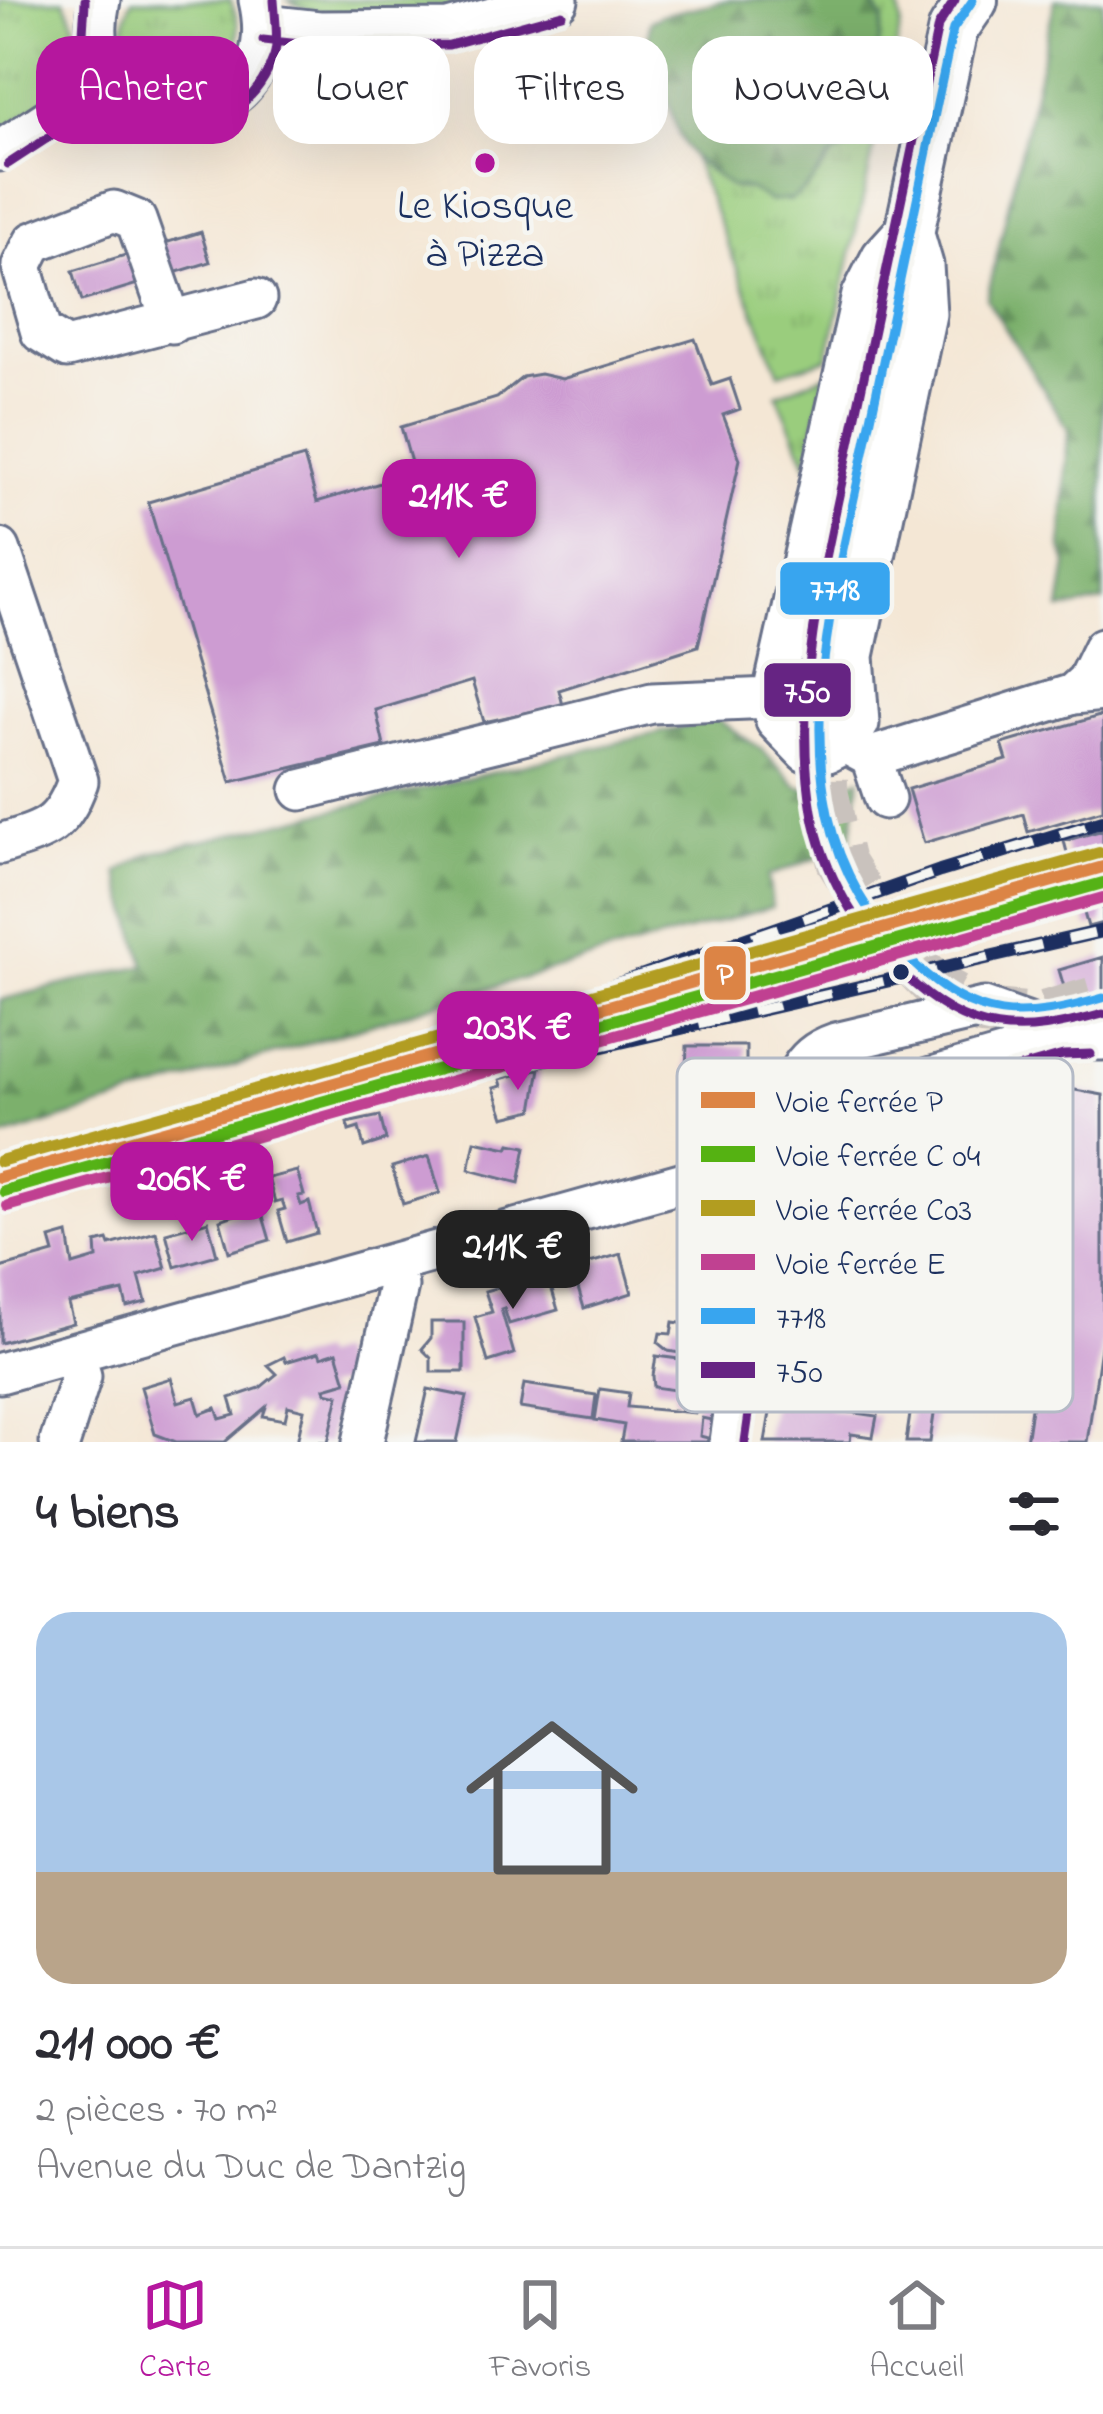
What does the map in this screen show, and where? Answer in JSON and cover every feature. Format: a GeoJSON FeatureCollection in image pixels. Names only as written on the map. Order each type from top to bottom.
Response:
{"type":"FeatureCollection","features":[{"type":"Feature","properties":{"kind":"main road"},"geometry":{"type":"LineString","coordinates":[[847,735],[826,634],[956,10]]}},
{"type":"Feature","properties":{"kind":"street"},"geometry":{"type":"LineString","coordinates":[[95,36],[100,0]]}},
{"type":"Feature","properties":{"kind":"street"},"geometry":{"type":"LineString","coordinates":[[249,76],[263,46],[262,12],[334,31],[448,30],[558,0]]}},
{"type":"Feature","properties":{"kind":"street"},"geometry":{"type":"LineString","coordinates":[[0,151],[36,128]]}},
{"type":"Feature","properties":{"kind":"street"},"geometry":{"type":"LineString","coordinates":[[911,224],[882,256],[862,296],[772,698],[776,721],[798,748],[828,752],[847,735],[1088,692],[1087,681],[1103,647]]}},
{"type":"Feature","properties":{"kind":"street"},"geometry":{"type":"LineString","coordinates":[[172,323],[256,299]]}},
{"type":"Feature","properties":{"kind":"street"},"geometry":{"type":"LineString","coordinates":[[0,549],[77,781],[66,813],[44,831],[2,834]]}},
{"type":"Feature","properties":{"kind":"street"},"geometry":{"type":"LineString","coordinates":[[301,790],[652,703],[772,698]]}},
{"type":"Feature","properties":{"kind":"street"},"geometry":{"type":"LineString","coordinates":[[847,735],[885,800]]}},
{"type":"Feature","properties":{"kind":"street"},"geometry":{"type":"LineString","coordinates":[[810,1058],[836,1043],[970,1009],[1014,1017],[1061,1040]]}},
{"type":"Feature","properties":{"kind":"street"},"geometry":{"type":"LineString","coordinates":[[997,1058],[1061,1040],[1103,1040]]}},
{"type":"Feature","properties":{"kind":"street"},"geometry":{"type":"LineString","coordinates":[[0,1373],[392,1264],[566,1200],[677,1177]]}},
{"type":"Feature","properties":{"kind":"street"},"geometry":{"type":"LineString","coordinates":[[363,1442],[398,1286],[392,1264]]}},
{"type":"Feature","properties":{"kind":"street"},"geometry":{"type":"LineString","coordinates":[[60,1442],[81,1376],[74,1353]]}},
{"type":"Feature","properties":{"kind":"street"},"geometry":{"type":"LineString","coordinates":[[730,1442],[734,1412]]}},
{"type":"Feature","properties":{"kind":"green space"},"geometry":{"type":"Polygon","coordinates":[[[0,0],[64,0],[77,36],[36,36],[36,107],[0,131],[0,0]]]}},
{"type":"Feature","properties":{"kind":"green space"},"geometry":{"type":"Polygon","coordinates":[[[132,0],[230,0],[238,27],[237,36],[126,36],[132,0]]]}},
{"type":"Feature","properties":{"kind":"green space"},"geometry":{"type":"Polygon","coordinates":[[[288,0],[504,0],[362,16],[307,9],[288,0]]]}},
{"type":"Feature","properties":{"kind":"green space"},"geometry":{"type":"Polygon","coordinates":[[[729,0],[870,0],[883,19],[880,36],[692,36],[692,144],[851,144],[849,148],[831,157],[791,200],[769,201],[749,189],[730,187],[692,156],[679,136],[668,102],[668,36],[649,36],[650,22],[661,15],[729,0]]]}},
{"type":"Feature","properties":{"kind":"green space"},"geometry":{"type":"Polygon","coordinates":[[[870,0],[894,0],[900,11],[899,36],[880,36],[883,19],[870,0]]]}},
{"type":"Feature","properties":{"kind":"green space"},"geometry":{"type":"Polygon","coordinates":[[[1055,0],[1103,0],[1103,602],[1060,610],[1067,564],[1062,548],[1068,429],[987,299],[1055,0]]]}},
{"type":"Feature","properties":{"kind":"green space"},"geometry":{"type":"Polygon","coordinates":[[[851,144],[875,144],[828,358],[779,373],[692,156],[730,187],[749,189],[769,201],[791,200],[832,157],[851,144]]]}},
{"type":"Feature","properties":{"kind":"green space"},"geometry":{"type":"Polygon","coordinates":[[[825,375],[807,464],[777,394],[825,375]]]}},
{"type":"Feature","properties":{"kind":"green space"},"geometry":{"type":"Polygon","coordinates":[[[717,719],[761,749],[798,787],[818,790],[860,779],[850,846],[768,876],[772,907],[462,996],[0,1138],[0,1000],[145,965],[118,873],[148,854],[717,719]]]}},
{"type":"Feature","properties":{"kind":"building"},"geometry":{"type":"Polygon","coordinates":[[[201,232],[210,262],[82,301],[73,271],[201,232]]]}},
{"type":"Feature","properties":{"kind":"building"},"geometry":{"type":"Polygon","coordinates":[[[695,339],[712,385],[730,379],[740,409],[723,415],[740,459],[698,646],[559,690],[563,705],[484,722],[472,681],[376,710],[384,746],[231,782],[148,502],[304,457],[317,502],[414,473],[401,427],[497,398],[523,377],[540,374],[562,379],[695,339]]]}},
{"type":"Feature","properties":{"kind":"building"},"geometry":{"type":"Polygon","coordinates":[[[1103,715],[1103,810],[1028,832],[1023,814],[924,843],[908,789],[1007,760],[1002,744],[1103,715]]]}},
{"type":"Feature","properties":{"kind":"building"},"geometry":{"type":"Polygon","coordinates":[[[1103,830],[1103,859],[1071,868],[1064,841],[1103,830]]]}},
{"type":"Feature","properties":{"kind":"building"},"geometry":{"type":"Polygon","coordinates":[[[1103,892],[1103,923],[1088,927],[1080,899],[1103,892]]]}},
{"type":"Feature","properties":{"kind":"building"},"geometry":{"type":"Polygon","coordinates":[[[1103,957],[1103,1005],[1072,1014],[1059,970],[1103,957]]]}},
{"type":"Feature","properties":{"kind":"building"},"geometry":{"type":"Polygon","coordinates":[[[687,1046],[746,1046],[746,1058],[687,1058],[687,1046]]]}},
{"type":"Feature","properties":{"kind":"building"},"geometry":{"type":"Polygon","coordinates":[[[540,1068],[533,1110],[504,1117],[494,1088],[502,1086],[500,1079],[540,1068]]]}},
{"type":"Feature","properties":{"kind":"building"},"geometry":{"type":"Polygon","coordinates":[[[1073,1091],[1103,1095],[1103,1334],[1087,1442],[1026,1442],[1030,1412],[1073,1412],[1073,1091]]]}},
{"type":"Feature","properties":{"kind":"building"},"geometry":{"type":"Polygon","coordinates":[[[380,1116],[386,1140],[364,1147],[359,1128],[349,1131],[347,1123],[380,1116]]]}},
{"type":"Feature","properties":{"kind":"building"},"geometry":{"type":"Polygon","coordinates":[[[475,1141],[526,1147],[519,1183],[469,1170],[475,1141]]]}},
{"type":"Feature","properties":{"kind":"building"},"geometry":{"type":"Polygon","coordinates":[[[429,1156],[440,1193],[403,1204],[392,1167],[429,1156]]]}},
{"type":"Feature","properties":{"kind":"building"},"geometry":{"type":"Polygon","coordinates":[[[297,1171],[304,1195],[298,1196],[301,1205],[309,1202],[317,1233],[287,1242],[278,1211],[285,1209],[282,1200],[275,1202],[268,1178],[297,1171]]]}},
{"type":"Feature","properties":{"kind":"building"},"geometry":{"type":"Polygon","coordinates":[[[260,1206],[270,1240],[229,1252],[220,1220],[260,1206]]]}},
{"type":"Feature","properties":{"kind":"building"},"geometry":{"type":"Polygon","coordinates":[[[208,1221],[217,1255],[175,1267],[166,1233],[208,1221]]]}},
{"type":"Feature","properties":{"kind":"building"},"geometry":{"type":"Polygon","coordinates":[[[156,1232],[166,1268],[139,1276],[146,1302],[127,1307],[123,1291],[68,1303],[73,1323],[0,1343],[0,1268],[54,1253],[50,1239],[68,1234],[73,1265],[97,1258],[96,1243],[108,1240],[110,1245],[156,1232]]]}},
{"type":"Feature","properties":{"kind":"building"},"geometry":{"type":"Polygon","coordinates":[[[621,1254],[632,1293],[584,1308],[572,1268],[621,1254]]]}},
{"type":"Feature","properties":{"kind":"building"},"geometry":{"type":"Polygon","coordinates":[[[547,1273],[558,1310],[509,1324],[501,1309],[514,1354],[488,1362],[475,1317],[492,1312],[485,1291],[547,1273]]]}},
{"type":"Feature","properties":{"kind":"building"},"geometry":{"type":"Polygon","coordinates":[[[431,1322],[464,1322],[464,1372],[431,1372],[431,1358],[422,1349],[431,1338],[431,1322]]]}},
{"type":"Feature","properties":{"kind":"building"},"geometry":{"type":"Polygon","coordinates":[[[673,1322],[677,1323],[677,1352],[658,1343],[660,1333],[671,1334],[673,1322]]]}},
{"type":"Feature","properties":{"kind":"building"},"geometry":{"type":"Polygon","coordinates":[[[319,1352],[321,1357],[337,1352],[346,1382],[325,1388],[339,1395],[328,1442],[297,1442],[304,1410],[288,1406],[285,1420],[263,1416],[266,1407],[225,1442],[176,1442],[155,1434],[141,1387],[171,1378],[178,1402],[195,1397],[200,1414],[216,1408],[220,1419],[235,1415],[230,1398],[260,1388],[277,1374],[268,1365],[284,1357],[286,1362],[319,1352]]]}},
{"type":"Feature","properties":{"kind":"building"},"geometry":{"type":"Polygon","coordinates":[[[656,1356],[677,1359],[677,1399],[675,1390],[654,1387],[656,1356]]]}},
{"type":"Feature","properties":{"kind":"building"},"geometry":{"type":"Polygon","coordinates":[[[524,1384],[596,1395],[593,1419],[520,1408],[524,1384]]]}},
{"type":"Feature","properties":{"kind":"building"},"geometry":{"type":"Polygon","coordinates":[[[428,1389],[467,1397],[457,1442],[416,1442],[428,1389]]]}},
{"type":"Feature","properties":{"kind":"building"},"geometry":{"type":"Polygon","coordinates":[[[600,1389],[629,1393],[627,1407],[712,1412],[711,1420],[702,1418],[700,1436],[708,1438],[707,1442],[621,1442],[624,1425],[595,1420],[600,1389]]]}},
{"type":"Feature","properties":{"kind":"building"},"geometry":{"type":"Polygon","coordinates":[[[770,1412],[877,1416],[873,1437],[851,1434],[850,1442],[765,1442],[770,1412]]]}},
{"type":"Feature","properties":{"kind":"building"},"geometry":{"type":"Polygon","coordinates":[[[910,1412],[934,1412],[930,1442],[906,1442],[910,1412]]]}},
{"type":"Feature","properties":{"kind":"tunnel"},"geometry":{"type":"LineString","coordinates":[[823,707],[824,791],[841,863],[885,934],[934,985],[982,1012],[1037,1017],[1103,998]]}},
{"type":"Feature","properties":{"kind":"railway"},"geometry":{"type":"LineString","coordinates":[[293,1095],[940,871],[1103,821]]}},
{"type":"Feature","properties":{"kind":"railway"},"geometry":{"type":"LineString","coordinates":[[69,1174],[337,1107],[1103,931]]}},
{"type":"Feature","properties":{"kind":"rail line","name":"C03"},"geometry":{"type":"LineString","coordinates":[[0,1161],[1099,853]]}},
{"type":"Feature","properties":{"kind":"rail line","name":"P"},"geometry":{"type":"LineString","coordinates":[[0,1177],[1103,867]]}},
{"type":"Feature","properties":{"kind":"rail line","name":"E"},"geometry":{"type":"LineString","coordinates":[[8,1206],[1103,898]]}},
{"type":"Feature","properties":{"kind":"transit line","name":"750"},"geometry":{"type":"LineString","coordinates":[[85,0],[84,50],[101,87],[123,109],[150,122],[179,126],[209,122],[236,109],[258,87],[274,56],[274,0]]}},
{"type":"Feature","properties":{"kind":"transit line","name":"750"},"geometry":{"type":"LineString","coordinates":[[955,0],[938,26],[822,580],[808,672],[807,765],[812,811],[834,879],[858,921],[887,958],[928,996],[951,1011],[997,1027],[1045,1026],[1103,1014]]}},
{"type":"Feature","properties":{"kind":"transit line","name":"7718"},"geometry":{"type":"LineString","coordinates":[[973,0],[953,29],[836,583],[822,676],[821,769],[833,835],[859,894],[897,947],[936,982],[979,1007],[1001,1012],[1048,1011],[1103,998]]}},
{"type":"Feature","properties":{"kind":"transit line","name":"750"},"geometry":{"type":"LineString","coordinates":[[263,40],[319,46],[449,45],[562,14]]}},
{"type":"Feature","properties":{"kind":"transit line","name":"750"},"geometry":{"type":"LineString","coordinates":[[8,164],[39,144]]}},
{"type":"Feature","properties":{"kind":"transit line"},"geometry":{"type":"LineString","coordinates":[[4,1191],[1103,883]]}},
{"type":"Feature","properties":{"kind":"transit line","name":"750"},"geometry":{"type":"LineString","coordinates":[[1053,1058],[1091,1054]]}},
{"type":"Feature","properties":{"kind":"transit line","name":"750"},"geometry":{"type":"LineString","coordinates":[[745,1442],[749,1412]]}},
{"type":"Feature","properties":{"kind":"place","name":"Le Kiosque à Pizza"},"geometry":{"type":"Point","coordinates":[485,163]}}]}
